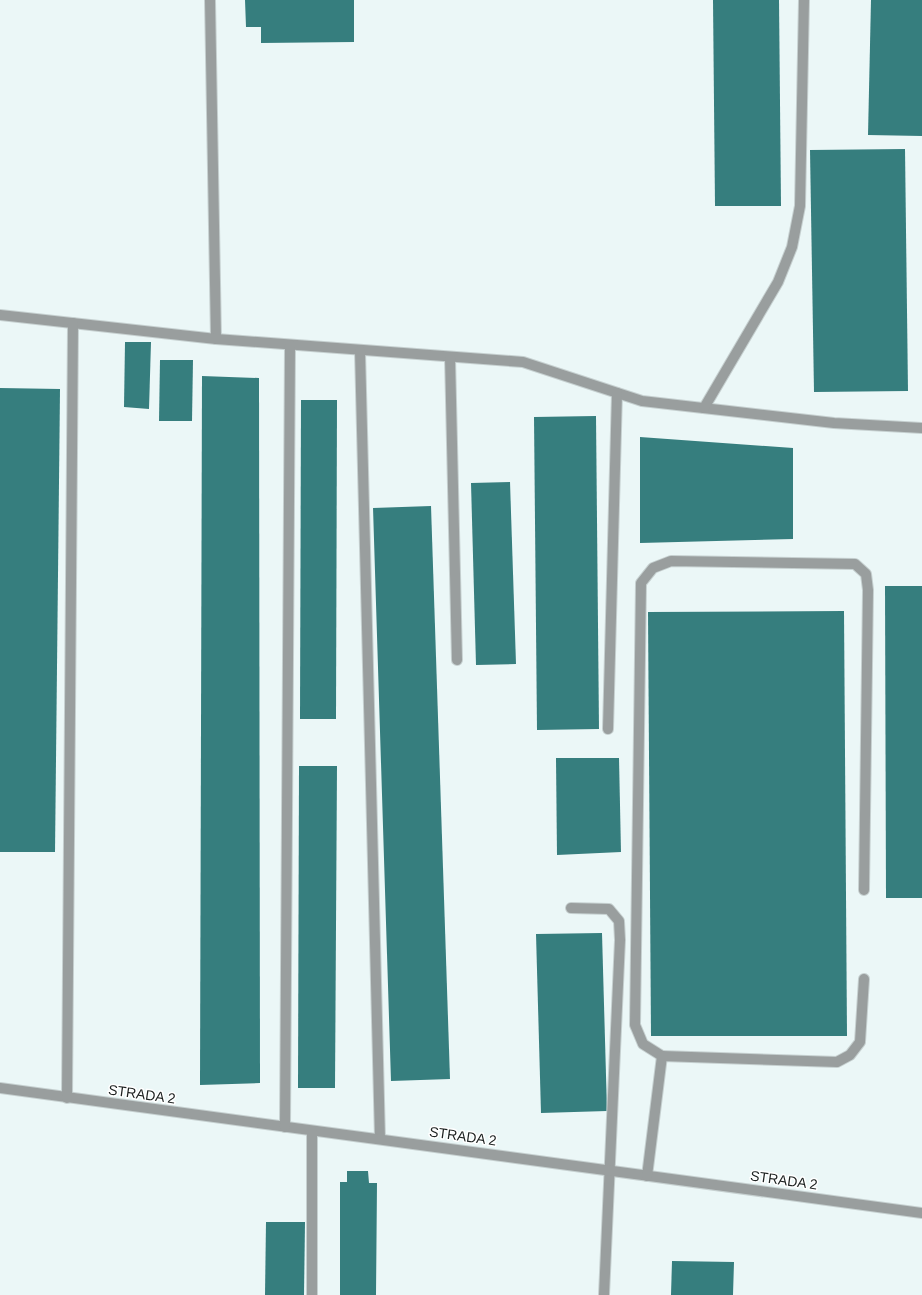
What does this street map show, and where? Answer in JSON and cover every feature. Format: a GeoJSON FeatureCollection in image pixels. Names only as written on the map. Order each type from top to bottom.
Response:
{"type":"FeatureCollection","features":[{"type":"Feature","properties":{"kind":"lane"},"geometry":{"type":"LineString","coordinates":[[210,0],[216,339]]}},
{"type":"Feature","properties":{"kind":"lane"},"geometry":{"type":"LineString","coordinates":[[704,408],[778,282],[792,247],[800,206],[804,0]]}},
{"type":"Feature","properties":{"kind":"lane"},"geometry":{"type":"LineString","coordinates":[[0,316],[216,339],[360,351],[523,362],[642,401],[834,423],[922,428]]}},
{"type":"Feature","properties":{"kind":"lane"},"geometry":{"type":"LineString","coordinates":[[67,1098],[73,323]]}},
{"type":"Feature","properties":{"kind":"lane"},"geometry":{"type":"LineString","coordinates":[[285,1127],[290,345]]}},
{"type":"Feature","properties":{"kind":"lane"},"geometry":{"type":"LineString","coordinates":[[360,351],[380,1139]]}},
{"type":"Feature","properties":{"kind":"lane"},"geometry":{"type":"LineString","coordinates":[[450,357],[457,660]]}},
{"type":"Feature","properties":{"kind":"lane"},"geometry":{"type":"LineString","coordinates":[[608,729],[616,393]]}},
{"type":"Feature","properties":{"kind":"lane"},"geometry":{"type":"LineString","coordinates":[[864,890],[868,590],[866,574],[855,564],[671,561],[653,568],[641,583],[635,1025],[643,1044],[662,1056],[837,1062],[850,1055],[860,1042],[864,979]]}},
{"type":"Feature","properties":{"kind":"lane"},"geometry":{"type":"LineString","coordinates":[[571,908],[609,909],[619,921],[620,940],[604,1295]]}},
{"type":"Feature","properties":{"kind":"lane"},"geometry":{"type":"LineString","coordinates":[[646,1176],[662,1056]]}},
{"type":"Feature","properties":{"kind":"lane","name":"STRADA 2"},"geometry":{"type":"LineString","coordinates":[[0,1088],[922,1213]]}},
{"type":"Feature","properties":{"kind":"lane"},"geometry":{"type":"LineString","coordinates":[[312,1131],[312,1295]]}},
{"type":"Feature","properties":{"kind":"building"},"geometry":{"type":"Polygon","coordinates":[[[245,0],[354,0],[354,42],[261,43],[261,27],[246,27],[245,0]]]}},
{"type":"Feature","properties":{"kind":"building"},"geometry":{"type":"Polygon","coordinates":[[[713,0],[779,0],[781,206],[715,206],[713,0]]]}},
{"type":"Feature","properties":{"kind":"building"},"geometry":{"type":"Polygon","coordinates":[[[871,0],[922,0],[922,136],[868,135],[871,0]]]}},
{"type":"Feature","properties":{"kind":"building"},"geometry":{"type":"Polygon","coordinates":[[[905,149],[908,391],[814,392],[810,150],[905,149]]]}},
{"type":"Feature","properties":{"kind":"building"},"geometry":{"type":"Polygon","coordinates":[[[125,342],[151,342],[149,409],[124,407],[125,342]]]}},
{"type":"Feature","properties":{"kind":"building"},"geometry":{"type":"Polygon","coordinates":[[[160,360],[193,360],[192,421],[159,421],[160,360]]]}},
{"type":"Feature","properties":{"kind":"building"},"geometry":{"type":"Polygon","coordinates":[[[202,376],[259,378],[260,1083],[200,1085],[202,376]]]}},
{"type":"Feature","properties":{"kind":"building"},"geometry":{"type":"Polygon","coordinates":[[[0,388],[60,389],[55,852],[0,852],[0,388]]]}},
{"type":"Feature","properties":{"kind":"building"},"geometry":{"type":"Polygon","coordinates":[[[301,400],[337,400],[336,719],[300,719],[301,400]]]}},
{"type":"Feature","properties":{"kind":"building"},"geometry":{"type":"Polygon","coordinates":[[[596,416],[599,729],[537,730],[534,417],[596,416]]]}},
{"type":"Feature","properties":{"kind":"building"},"geometry":{"type":"Polygon","coordinates":[[[640,437],[793,448],[793,539],[640,543],[640,437]]]}},
{"type":"Feature","properties":{"kind":"building"},"geometry":{"type":"Polygon","coordinates":[[[510,482],[516,664],[476,665],[471,483],[510,482]]]}},
{"type":"Feature","properties":{"kind":"building"},"geometry":{"type":"Polygon","coordinates":[[[431,506],[450,1079],[391,1081],[373,508],[431,506]]]}},
{"type":"Feature","properties":{"kind":"building"},"geometry":{"type":"Polygon","coordinates":[[[885,586],[922,586],[922,898],[886,898],[885,586]]]}},
{"type":"Feature","properties":{"kind":"building"},"geometry":{"type":"Polygon","coordinates":[[[844,611],[847,1036],[651,1036],[648,612],[844,611]]]}},
{"type":"Feature","properties":{"kind":"building"},"geometry":{"type":"Polygon","coordinates":[[[556,758],[619,758],[621,852],[557,855],[556,758]]]}},
{"type":"Feature","properties":{"kind":"building"},"geometry":{"type":"Polygon","coordinates":[[[299,766],[337,766],[335,1088],[298,1088],[299,766]]]}},
{"type":"Feature","properties":{"kind":"building"},"geometry":{"type":"Polygon","coordinates":[[[602,933],[607,1111],[541,1113],[536,934],[602,933]]]}},
{"type":"Feature","properties":{"kind":"building"},"geometry":{"type":"Polygon","coordinates":[[[347,1171],[368,1171],[369,1183],[377,1183],[376,1295],[340,1295],[340,1182],[347,1182],[347,1171]]]}},
{"type":"Feature","properties":{"kind":"building"},"geometry":{"type":"Polygon","coordinates":[[[266,1222],[305,1222],[304,1295],[265,1295],[266,1222]]]}},
{"type":"Feature","properties":{"kind":"building"},"geometry":{"type":"Polygon","coordinates":[[[672,1261],[734,1262],[733,1295],[671,1295],[672,1261]]]}}]}
